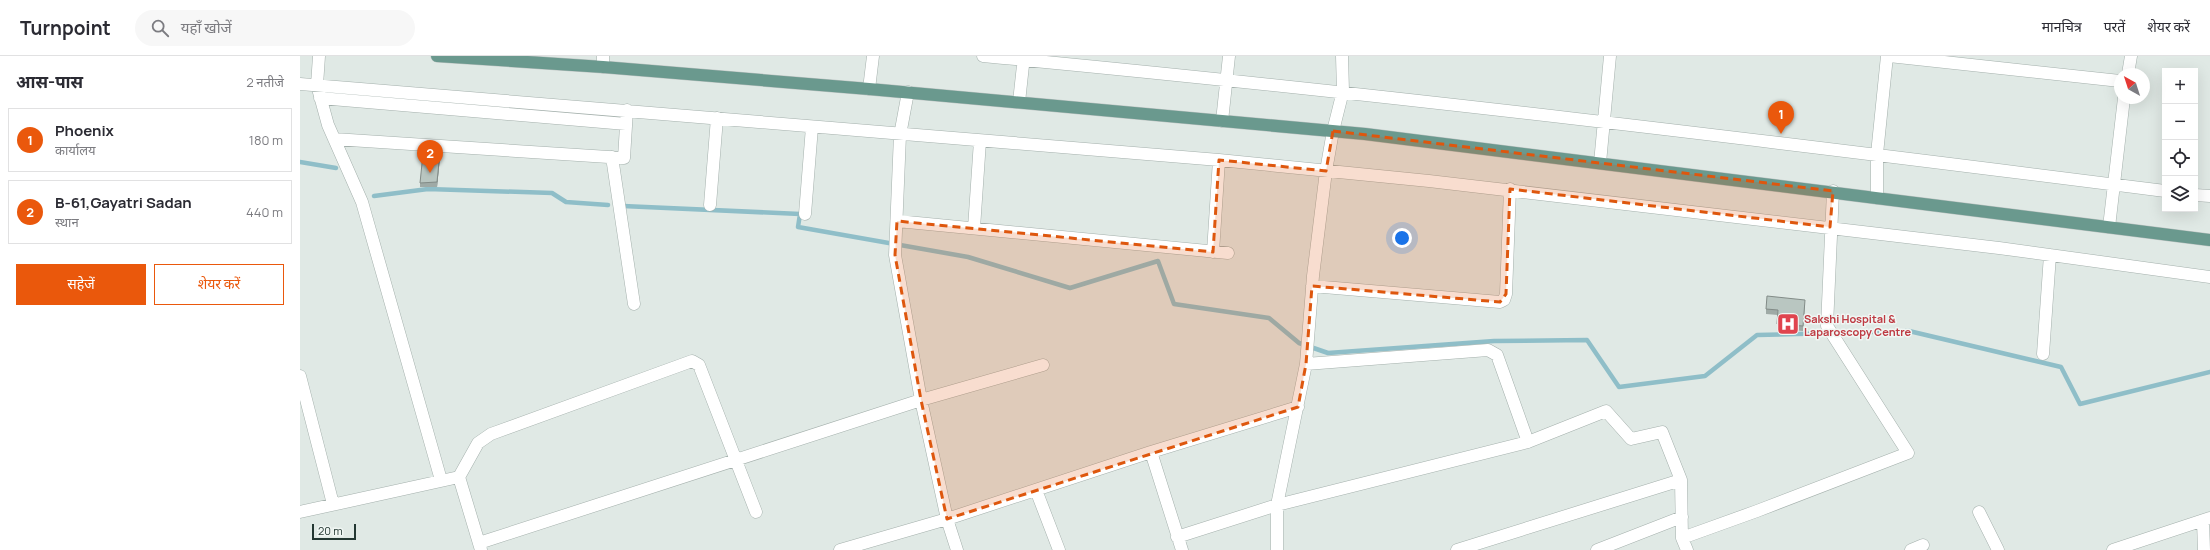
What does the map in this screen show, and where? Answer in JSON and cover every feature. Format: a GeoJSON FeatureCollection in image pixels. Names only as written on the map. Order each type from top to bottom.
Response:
{"type":"FeatureCollection","features":[{"type":"Feature","properties":{"kind":"main road"},"geometry":{"type":"LineString","coordinates":[[437,56],[603,61],[908,92],[1333,131],[1833,191],[1877,198],[2210,240]]}},
{"type":"Feature","properties":{"kind":"street"},"geometry":{"type":"LineString","coordinates":[[319,56],[317,85],[320,98],[334,139],[362,202],[441,480]]}},
{"type":"Feature","properties":{"kind":"street"},"geometry":{"type":"LineString","coordinates":[[869,88],[873,56]]}},
{"type":"Feature","properties":{"kind":"street"},"geometry":{"type":"LineString","coordinates":[[983,56],[1024,58],[1343,91],[1878,154],[2162,191]]}},
{"type":"Feature","properties":{"kind":"street"},"geometry":{"type":"LineString","coordinates":[[1222,122],[1229,56]]}},
{"type":"Feature","properties":{"kind":"street"},"geometry":{"type":"LineString","coordinates":[[1277,550],[1277,505],[1306,364],[1309,341],[1312,286],[1326,171],[1333,131],[1343,91],[1342,56]]}},
{"type":"Feature","properties":{"kind":"street"},"geometry":{"type":"LineString","coordinates":[[1600,163],[1610,56]]}},
{"type":"Feature","properties":{"kind":"street"},"geometry":{"type":"LineString","coordinates":[[1877,198],[1878,154],[1888,56],[2114,80]]}},
{"type":"Feature","properties":{"kind":"street"},"geometry":{"type":"LineString","coordinates":[[2129,68],[2132,56]]}},
{"type":"Feature","properties":{"kind":"street"},"geometry":{"type":"LineString","coordinates":[[1019,102],[1024,58]]}},
{"type":"Feature","properties":{"kind":"street"},"geometry":{"type":"LineString","coordinates":[[301,86],[317,85],[627,110],[900,135],[1219,160],[1510,189],[1830,227],[2210,277]]}},
{"type":"Feature","properties":{"kind":"street"},"geometry":{"type":"LineString","coordinates":[[908,92],[900,135],[895,255],[921,400],[947,519],[957,550]]}},
{"type":"Feature","properties":{"kind":"street"},"geometry":{"type":"LineString","coordinates":[[320,98],[626,124]]}},
{"type":"Feature","properties":{"kind":"street"},"geometry":{"type":"LineString","coordinates":[[2109,227],[2123,104]]}},
{"type":"Feature","properties":{"kind":"street"},"geometry":{"type":"LineString","coordinates":[[334,139],[624,158],[627,110]]}},
{"type":"Feature","properties":{"kind":"street"},"geometry":{"type":"LineString","coordinates":[[710,205],[717,118]]}},
{"type":"Feature","properties":{"kind":"street"},"geometry":{"type":"LineString","coordinates":[[805,214],[812,127]]}},
{"type":"Feature","properties":{"kind":"street"},"geometry":{"type":"LineString","coordinates":[[974,228],[980,141]]}},
{"type":"Feature","properties":{"kind":"street"},"geometry":{"type":"LineString","coordinates":[[612,157],[634,304]]}},
{"type":"Feature","properties":{"kind":"street"},"geometry":{"type":"LineString","coordinates":[[1213,252],[1219,160]]}},
{"type":"Feature","properties":{"kind":"street"},"geometry":{"type":"LineString","coordinates":[[1312,286],[1500,302],[1504,300],[1506,294],[1510,189]]}},
{"type":"Feature","properties":{"kind":"street"},"geometry":{"type":"LineString","coordinates":[[1682,538],[1757,511],[1908,452],[1827,326],[1830,227],[1833,191]]}},
{"type":"Feature","properties":{"kind":"street"},"geometry":{"type":"LineString","coordinates":[[2198,195],[2210,196]]}},
{"type":"Feature","properties":{"kind":"street"},"geometry":{"type":"LineString","coordinates":[[897,221],[1228,253]]}},
{"type":"Feature","properties":{"kind":"street"},"geometry":{"type":"LineString","coordinates":[[2042,354],[2050,255]]}},
{"type":"Feature","properties":{"kind":"street"},"geometry":{"type":"LineString","coordinates":[[1306,364],[1488,350],[1498,355],[1528,442]]}},
{"type":"Feature","properties":{"kind":"street"},"geometry":{"type":"LineString","coordinates":[[756,512],[735,460],[699,365],[692,361],[491,434],[478,443],[459,477],[480,546],[735,460],[921,400],[1043,365]]}},
{"type":"Feature","properties":{"kind":"street"},"geometry":{"type":"LineString","coordinates":[[300,376],[333,504]]}},
{"type":"Feature","properties":{"kind":"street"},"geometry":{"type":"LineString","coordinates":[[840,550],[858,547],[1151,452],[1298,407]]}},
{"type":"Feature","properties":{"kind":"street"},"geometry":{"type":"LineString","coordinates":[[1178,537],[1277,505],[1528,442],[1606,411],[1631,439],[1662,432],[1681,480],[1682,538],[1687,550]]}},
{"type":"Feature","properties":{"kind":"street"},"geometry":{"type":"LineString","coordinates":[[1151,452],[1182,550]]}},
{"type":"Feature","properties":{"kind":"street"},"geometry":{"type":"LineString","coordinates":[[300,512],[459,477]]}},
{"type":"Feature","properties":{"kind":"street"},"geometry":{"type":"LineString","coordinates":[[1457,550],[1681,480]]}},
{"type":"Feature","properties":{"kind":"street"},"geometry":{"type":"LineString","coordinates":[[1036,490],[1059,550]]}},
{"type":"Feature","properties":{"kind":"street"},"geometry":{"type":"LineString","coordinates":[[1979,512],[1998,550]]}},
{"type":"Feature","properties":{"kind":"street"},"geometry":{"type":"LineString","coordinates":[[1597,550],[1682,517]]}},
{"type":"Feature","properties":{"kind":"street"},"geometry":{"type":"LineString","coordinates":[[2113,550],[2206,519],[2204,550]]}},
{"type":"Feature","properties":{"kind":"street"},"geometry":{"type":"LineString","coordinates":[[1911,550],[1923,545]]}},
{"type":"Feature","properties":{"kind":"highlighted area"},"geometry":{"type":"Polygon","coordinates":[[[1333,131],[1833,191],[1830,227],[1510,189],[1506,294],[1500,302],[1312,286],[1306,364],[1298,407],[947,519],[921,400],[895,255],[897,221],[1213,252],[1219,160],[1326,171],[1333,131]]]}},
{"type":"Feature","properties":{"kind":"building"},"geometry":{"type":"Polygon","coordinates":[[[440,152],[437,182],[420,183],[423,154],[440,152]]]}},
{"type":"Feature","properties":{"kind":"building"},"geometry":{"type":"Polygon","coordinates":[[[1767,296],[1805,300],[1803,326],[1777,324],[1778,310],[1766,309],[1767,296]]]}},
{"type":"Feature","properties":{"kind":"waterway"},"geometry":{"type":"LineString","coordinates":[[300,162],[336,168]]}},
{"type":"Feature","properties":{"kind":"waterway"},"geometry":{"type":"LineString","coordinates":[[374,196],[428,189],[552,193],[566,202],[608,205]]}},
{"type":"Feature","properties":{"kind":"waterway"},"geometry":{"type":"LineString","coordinates":[[623,206],[800,214],[798,227],[968,257],[1070,288],[1158,261],[1174,304],[1269,318],[1299,343],[1328,353],[1494,341],[1587,340],[1619,387],[1705,376],[1757,335],[1909,331],[2061,367],[2080,404],[2210,372]]}},
{"type":"Feature","properties":{"kind":"place","name":"Phoenix"},"geometry":{"type":"Point","coordinates":[1781,134]}},
{"type":"Feature","properties":{"kind":"place","name":"B-61,Gayatri Sadan"},"geometry":{"type":"Point","coordinates":[430,173]}},
{"type":"Feature","properties":{"kind":"place","name":"Sakshi Hospital & Laparoscopy Centre"},"geometry":{"type":"Point","coordinates":[1788,324]}}]}
